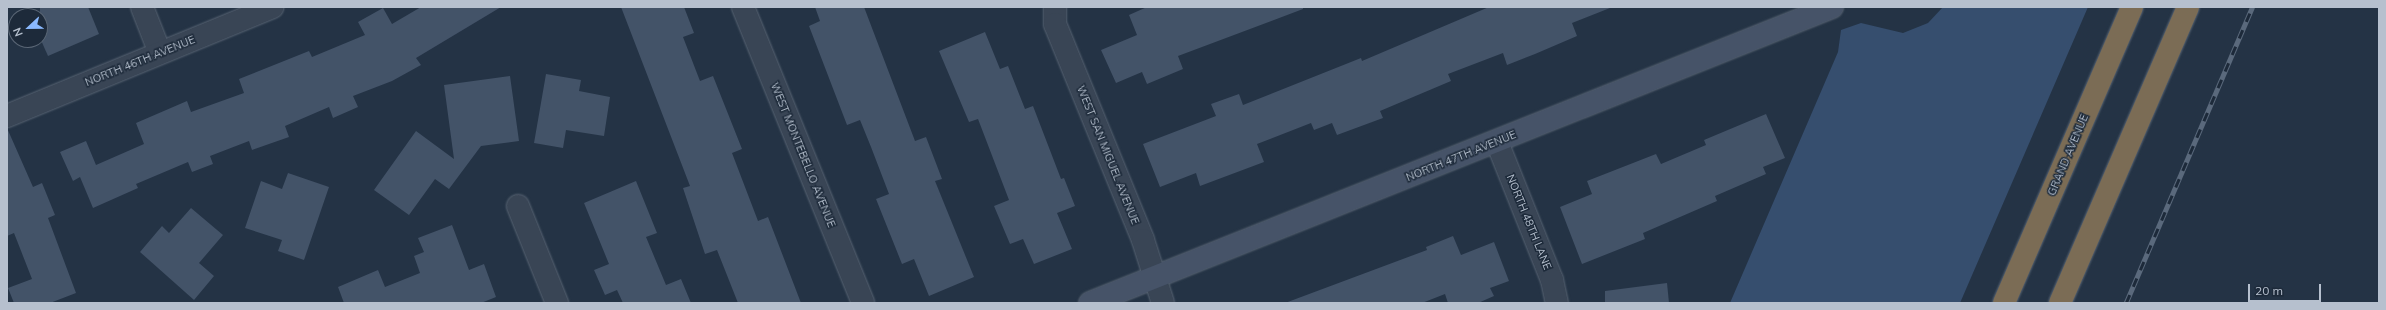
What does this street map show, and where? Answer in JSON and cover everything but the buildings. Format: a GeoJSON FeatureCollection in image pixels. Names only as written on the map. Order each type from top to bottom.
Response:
{"type":"FeatureCollection","features":[{"type":"Feature","properties":{"kind":"highway","name":"GRAND AVENUE"},"geometry":{"type":"LineString","coordinates":[[2004,303],[2132,7]]}},
{"type":"Feature","properties":{"kind":"highway"},"geometry":{"type":"LineString","coordinates":[[2060,303],[2188,7]]}},
{"type":"Feature","properties":{"kind":"street"},"geometry":{"type":"LineString","coordinates":[[142,7],[160,52]]}},
{"type":"Feature","properties":{"kind":"street","name":"NORTH 46TH AVENUE"},"geometry":{"type":"LineString","coordinates":[[7,116],[160,52],[273,7]]}},
{"type":"Feature","properties":{"kind":"street","name":"WEST MONTEBELLO AVENUE"},"geometry":{"type":"LineString","coordinates":[[744,7],[863,303]]}},
{"type":"Feature","properties":{"kind":"street","name":"WEST SAN MIGUEL AVENUE"},"geometry":{"type":"LineString","coordinates":[[1055,7],[1055,24],[1156,277],[1163,303]]}},
{"type":"Feature","properties":{"kind":"street","name":"NORTH 47TH AVENUE"},"geometry":{"type":"LineString","coordinates":[[1090,303],[1497,142],[1832,7]]}},
{"type":"Feature","properties":{"kind":"street","name":"NORTH 48TH LANE"},"geometry":{"type":"LineString","coordinates":[[1497,142],[1552,280],[1557,303]]}},
{"type":"Feature","properties":{"kind":"street"},"geometry":{"type":"LineString","coordinates":[[518,206],[557,303]]}},
{"type":"Feature","properties":{"kind":"water"},"geometry":{"type":"Polygon","coordinates":[[[1943,7],[2088,7],[1960,303],[1730,303],[1838,52],[1841,30],[1861,23],[1903,33],[1928,23],[1943,7]]]}},
{"type":"Feature","properties":{"kind":"railway"},"geometry":{"type":"LineString","coordinates":[[2126,303],[2252,7]]}}]}
